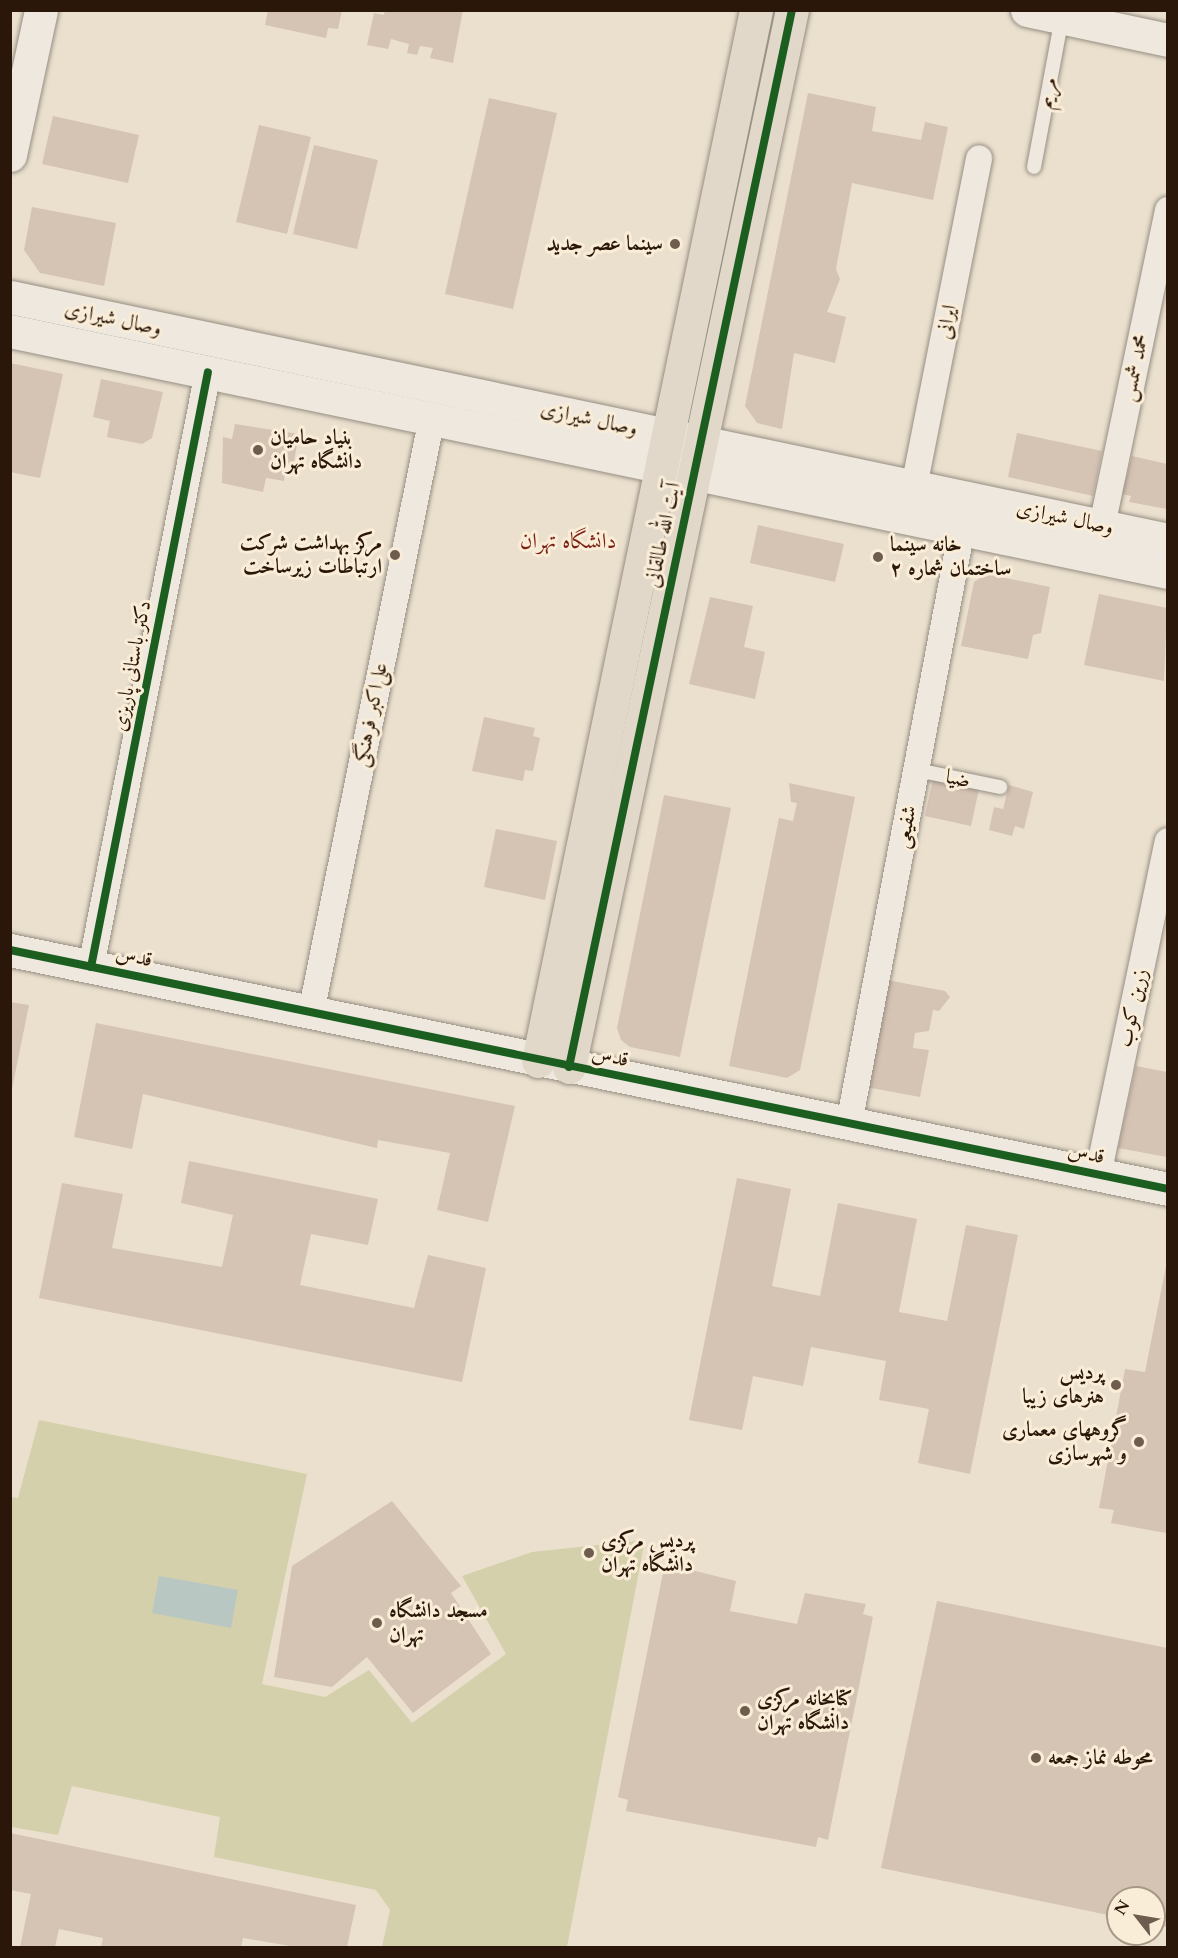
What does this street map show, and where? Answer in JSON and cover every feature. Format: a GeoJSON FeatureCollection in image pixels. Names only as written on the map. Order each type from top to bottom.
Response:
{"type":"FeatureCollection","features":[{"type":"Feature","properties":{"kind":"main road"},"geometry":{"type":"LineString","coordinates":[[10,155],[41,10]]}},
{"type":"Feature","properties":{"kind":"main road","name":"آیت الله طالقانی"},"geometry":{"type":"LineString","coordinates":[[538,1060],[756,10]]}},
{"type":"Feature","properties":{"kind":"main road","name":"آیت الله طالقانی"},"geometry":{"type":"LineString","coordinates":[[569,1067],[792,10]]}},
{"type":"Feature","properties":{"kind":"main road"},"geometry":{"type":"LineString","coordinates":[[1027,10],[1077,17],[1167,40]]}},
{"type":"Feature","properties":{"kind":"main road","name":"وصال شیرازی"},"geometry":{"type":"LineString","coordinates":[[10,297],[214,340],[435,403]]}},
{"type":"Feature","properties":{"kind":"main road","name":"وصال شیرازی"},"geometry":{"type":"LineString","coordinates":[[10,331],[208,372],[435,403],[965,514],[1167,572]]}},
{"type":"Feature","properties":{"kind":"main road"},"geometry":{"type":"LineString","coordinates":[[208,372],[214,340]]}},
{"type":"Feature","properties":{"kind":"main road","name":"وصال شیرازی"},"geometry":{"type":"LineString","coordinates":[[698,458],[914,487],[965,514],[1102,526],[1167,540]]}},
{"type":"Feature","properties":{"kind":"main road","name":"قدس"},"geometry":{"type":"LineString","coordinates":[[10,950],[1167,1189]]}},
{"type":"Feature","properties":{"kind":"street","name":"ایرانی"},"geometry":{"type":"LineString","coordinates":[[914,487],[980,158]]}},
{"type":"Feature","properties":{"kind":"street","name":"محمد شمس"},"geometry":{"type":"LineString","coordinates":[[1102,526],[1167,210]]}},
{"type":"Feature","properties":{"kind":"street","name":"دکتر باستانی پاریزی"},"geometry":{"type":"LineString","coordinates":[[91,967],[208,372]]}},
{"type":"Feature","properties":{"kind":"street","name":"علی‌اکبر فرهنگی"},"geometry":{"type":"LineString","coordinates":[[311,1013],[435,403]]}},
{"type":"Feature","properties":{"kind":"street","name":"شفیعی"},"geometry":{"type":"LineString","coordinates":[[849,1124],[965,514]]}},
{"type":"Feature","properties":{"kind":"street","name":"زرین کوب"},"geometry":{"type":"LineString","coordinates":[[1098,1175],[1167,841]]}},
{"type":"Feature","properties":{"kind":"lane","name":"مریم"},"geometry":{"type":"LineString","coordinates":[[1034,167],[1077,17]]}},
{"type":"Feature","properties":{"kind":"lane","name":"ضیا"},"geometry":{"type":"LineString","coordinates":[[917,770],[999,787]]}},
{"type":"Feature","properties":{"kind":"shaded area"},"geometry":{"type":"Polygon","coordinates":[[[39,1420],[307,1474],[262,1684],[325,1697],[369,1670],[412,1723],[506,1654],[462,1576],[532,1552],[645,1540],[567,1947],[382,1947],[390,1910],[376,1890],[214,1857],[220,1817],[72,1786],[58,1835],[11,1827],[10,1497],[18,1498],[39,1420]]]}},
{"type":"Feature","properties":{"kind":"shaded area"},"geometry":{"type":"Polygon","coordinates":[[[159,1576],[238,1590],[231,1628],[152,1613],[159,1576]]]}},
{"type":"Feature","properties":{"kind":"building"},"geometry":{"type":"Polygon","coordinates":[[[268,10],[342,10],[338,29],[328,28],[326,38],[265,25],[268,10]]]}},
{"type":"Feature","properties":{"kind":"building"},"geometry":{"type":"Polygon","coordinates":[[[385,10],[463,10],[453,63],[430,58],[433,48],[420,46],[417,55],[407,53],[409,44],[391,39],[388,49],[367,45],[374,13],[384,15],[385,10]]]}},
{"type":"Feature","properties":{"kind":"building"},"geometry":{"type":"Polygon","coordinates":[[[808,93],[876,107],[872,131],[921,140],[925,122],[948,127],[933,200],[852,183],[836,269],[840,279],[827,312],[846,317],[835,363],[794,353],[782,429],[757,423],[745,406],[808,93]]]}},
{"type":"Feature","properties":{"kind":"building"},"geometry":{"type":"Polygon","coordinates":[[[489,98],[557,113],[513,309],[445,294],[489,98]]]}},
{"type":"Feature","properties":{"kind":"building"},"geometry":{"type":"Polygon","coordinates":[[[53,116],[139,135],[128,183],[42,164],[53,116]]]}},
{"type":"Feature","properties":{"kind":"building"},"geometry":{"type":"Polygon","coordinates":[[[259,125],[311,137],[287,234],[236,222],[259,125]]]}},
{"type":"Feature","properties":{"kind":"building"},"geometry":{"type":"Polygon","coordinates":[[[314,145],[378,160],[357,249],[293,234],[314,145]]]}},
{"type":"Feature","properties":{"kind":"building"},"geometry":{"type":"Polygon","coordinates":[[[32,207],[116,223],[104,286],[40,273],[24,250],[32,207]]]}},
{"type":"Feature","properties":{"kind":"building"},"geometry":{"type":"Polygon","coordinates":[[[10,363],[63,374],[40,478],[10,472],[10,363]]]}},
{"type":"Feature","properties":{"kind":"building"},"geometry":{"type":"Polygon","coordinates":[[[101,379],[163,392],[152,438],[142,444],[107,437],[110,421],[93,417],[101,379]]]}},
{"type":"Feature","properties":{"kind":"building","name":"بنیاد حامیان دانشگاه تهران"},"geometry":{"type":"Polygon","coordinates":[[[235,424],[299,434],[293,467],[286,466],[284,481],[266,478],[263,492],[222,483],[223,437],[232,439],[235,424]]]}},
{"type":"Feature","properties":{"kind":"building"},"geometry":{"type":"Polygon","coordinates":[[[1017,433],[1102,451],[1093,496],[1008,477],[1017,433]]]}},
{"type":"Feature","properties":{"kind":"building"},"geometry":{"type":"Polygon","coordinates":[[[1132,456],[1167,464],[1167,509],[1129,502],[1131,496],[1122,494],[1132,456]]]}},
{"type":"Feature","properties":{"kind":"building"},"geometry":{"type":"Polygon","coordinates":[[[758,525],[844,544],[835,582],[750,563],[758,525]]]}},
{"type":"Feature","properties":{"kind":"building"},"geometry":{"type":"Polygon","coordinates":[[[986,574],[1050,587],[1041,633],[1033,635],[1028,659],[961,646],[974,582],[986,574]]]}},
{"type":"Feature","properties":{"kind":"building"},"geometry":{"type":"Polygon","coordinates":[[[1099,594],[1167,608],[1164,681],[1084,665],[1099,594]]]}},
{"type":"Feature","properties":{"kind":"building"},"geometry":{"type":"Polygon","coordinates":[[[710,597],[753,606],[744,647],[765,652],[755,699],[689,684],[710,597]]]}},
{"type":"Feature","properties":{"kind":"building"},"geometry":{"type":"Polygon","coordinates":[[[484,717],[535,728],[533,736],[540,738],[533,771],[525,770],[523,781],[472,771],[484,717]]]}},
{"type":"Feature","properties":{"kind":"building"},"geometry":{"type":"Polygon","coordinates":[[[933,779],[979,789],[971,826],[925,816],[933,779]]]}},
{"type":"Feature","properties":{"kind":"building"},"geometry":{"type":"Polygon","coordinates":[[[789,783],[855,797],[800,1070],[787,1078],[729,1066],[779,818],[793,821],[797,803],[791,802],[789,783]]]}},
{"type":"Feature","properties":{"kind":"building"},"geometry":{"type":"Polygon","coordinates":[[[1009,785],[1033,792],[1024,829],[1015,826],[1012,836],[989,830],[994,807],[1003,809],[1009,785]]]}},
{"type":"Feature","properties":{"kind":"building"},"geometry":{"type":"Polygon","coordinates":[[[664,795],[731,808],[680,1057],[630,1047],[621,1040],[617,1028],[664,795]]]}},
{"type":"Feature","properties":{"kind":"building"},"geometry":{"type":"Polygon","coordinates":[[[496,829],[557,841],[545,900],[484,887],[496,829]]]}},
{"type":"Feature","properties":{"kind":"building"},"geometry":{"type":"Polygon","coordinates":[[[887,980],[945,991],[950,997],[939,1011],[933,1010],[929,1031],[915,1033],[913,1048],[929,1050],[920,1097],[866,1087],[887,980]]]}},
{"type":"Feature","properties":{"kind":"building"},"geometry":{"type":"Polygon","coordinates":[[[10,1002],[29,1005],[12,1089],[10,1089],[10,1002]]]}},
{"type":"Feature","properties":{"kind":"building"},"geometry":{"type":"Polygon","coordinates":[[[96,1023],[515,1106],[488,1222],[437,1210],[450,1153],[378,1140],[377,1148],[143,1094],[132,1149],[74,1137],[96,1023]]]}},
{"type":"Feature","properties":{"kind":"building"},"geometry":{"type":"Polygon","coordinates":[[[1136,1066],[1167,1072],[1167,1157],[1118,1148],[1136,1066]]]}},
{"type":"Feature","properties":{"kind":"building"},"geometry":{"type":"Polygon","coordinates":[[[189,1161],[378,1199],[368,1245],[311,1234],[300,1285],[414,1308],[428,1255],[486,1268],[462,1382],[39,1298],[62,1183],[123,1194],[112,1248],[222,1267],[233,1215],[181,1203],[189,1161]]]}},
{"type":"Feature","properties":{"kind":"building"},"geometry":{"type":"Polygon","coordinates":[[[737,1178],[791,1189],[772,1286],[820,1296],[838,1203],[917,1219],[899,1312],[947,1321],[966,1225],[1018,1235],[970,1474],[918,1463],[929,1409],[879,1400],[886,1361],[811,1347],[803,1386],[753,1376],[742,1430],[689,1420],[737,1178]]]}},
{"type":"Feature","properties":{"kind":"building","name":"گروههای معماری و شهرسازی"},"geometry":{"type":"Polygon","coordinates":[[[1166,1266],[1166,1533],[1111,1523],[1114,1510],[1099,1508],[1125,1369],[1145,1372],[1166,1266]]]}},
{"type":"Feature","properties":{"kind":"building","name":"مسجد دانشگاه تهران"},"geometry":{"type":"Polygon","coordinates":[[[392,1501],[461,1586],[451,1593],[491,1654],[413,1713],[367,1657],[332,1687],[274,1677],[292,1566],[392,1501]]]}},
{"type":"Feature","properties":{"kind":"building","name":"کتابخانه مرکزی دانشگاه تهران"},"geometry":{"type":"Polygon","coordinates":[[[675,1566],[736,1581],[730,1611],[797,1624],[805,1593],[866,1604],[863,1614],[873,1617],[828,1840],[818,1837],[816,1847],[626,1811],[628,1800],[618,1797],[663,1573],[673,1574],[675,1566]]]}},
{"type":"Feature","properties":{"kind":"building","name":"محوطه نماز جمعه"},"geometry":{"type":"Polygon","coordinates":[[[937,1601],[1167,1648],[1167,1927],[1166,1886],[1106,1886],[1106,1915],[881,1868],[937,1601]]]}},
{"type":"Feature","properties":{"kind":"building"},"geometry":{"type":"Polygon","coordinates":[[[10,1833],[356,1905],[347,1947],[296,1947],[243,1938],[241,1947],[101,1947],[103,1938],[59,1929],[55,1947],[20,1947],[31,1894],[10,1890],[10,1833]]]}},
{"type":"Feature","properties":{"kind":"cycle path"},"geometry":{"type":"LineString","coordinates":[[569,1067],[792,10]]}},
{"type":"Feature","properties":{"kind":"cycle path"},"geometry":{"type":"LineString","coordinates":[[91,967],[208,372]]}},
{"type":"Feature","properties":{"kind":"cycle path"},"geometry":{"type":"LineString","coordinates":[[10,950],[1168,1189]]}},
{"type":"Feature","properties":{"kind":"place","name":"سینما عصر جدید"},"geometry":{"type":"Point","coordinates":[675,244]}},
{"type":"Feature","properties":{"kind":"place","name":"بنیاد حامیان دانشگاه تهران"},"geometry":{"type":"Point","coordinates":[258,450]}},
{"type":"Feature","properties":{"kind":"place","name":"مرکز بهداشت شرکت ارتباطات زیرساخت"},"geometry":{"type":"Point","coordinates":[395,555]}},
{"type":"Feature","properties":{"kind":"place","name":"خانه سینما ساختمان شماره ۲"},"geometry":{"type":"Point","coordinates":[878,557]}},
{"type":"Feature","properties":{"kind":"place","name":"پردیس هنرهای زیبا"},"geometry":{"type":"Point","coordinates":[1116,1385]}},
{"type":"Feature","properties":{"kind":"place","name":"گروههای معماری و شهرسازی"},"geometry":{"type":"Point","coordinates":[1139,1442]}},
{"type":"Feature","properties":{"kind":"place","name":"پردیس مرکزی دانشگاه‌ تهران"},"geometry":{"type":"Point","coordinates":[589,1553]}},
{"type":"Feature","properties":{"kind":"place","name":"مسجد دانشگاه تهران"},"geometry":{"type":"Point","coordinates":[377,1623]}},
{"type":"Feature","properties":{"kind":"place","name":"کتابخانه مرکزی دانشگاه تهران"},"geometry":{"type":"Point","coordinates":[745,1711]}},
{"type":"Feature","properties":{"kind":"place","name":"محوطه نماز جمعه"},"geometry":{"type":"Point","coordinates":[1036,1758]}},
{"type":"Feature","properties":{"kind":"district","name":"دانشگاه تهران"},"geometry":{"type":"Point","coordinates":[568,542]}}]}
